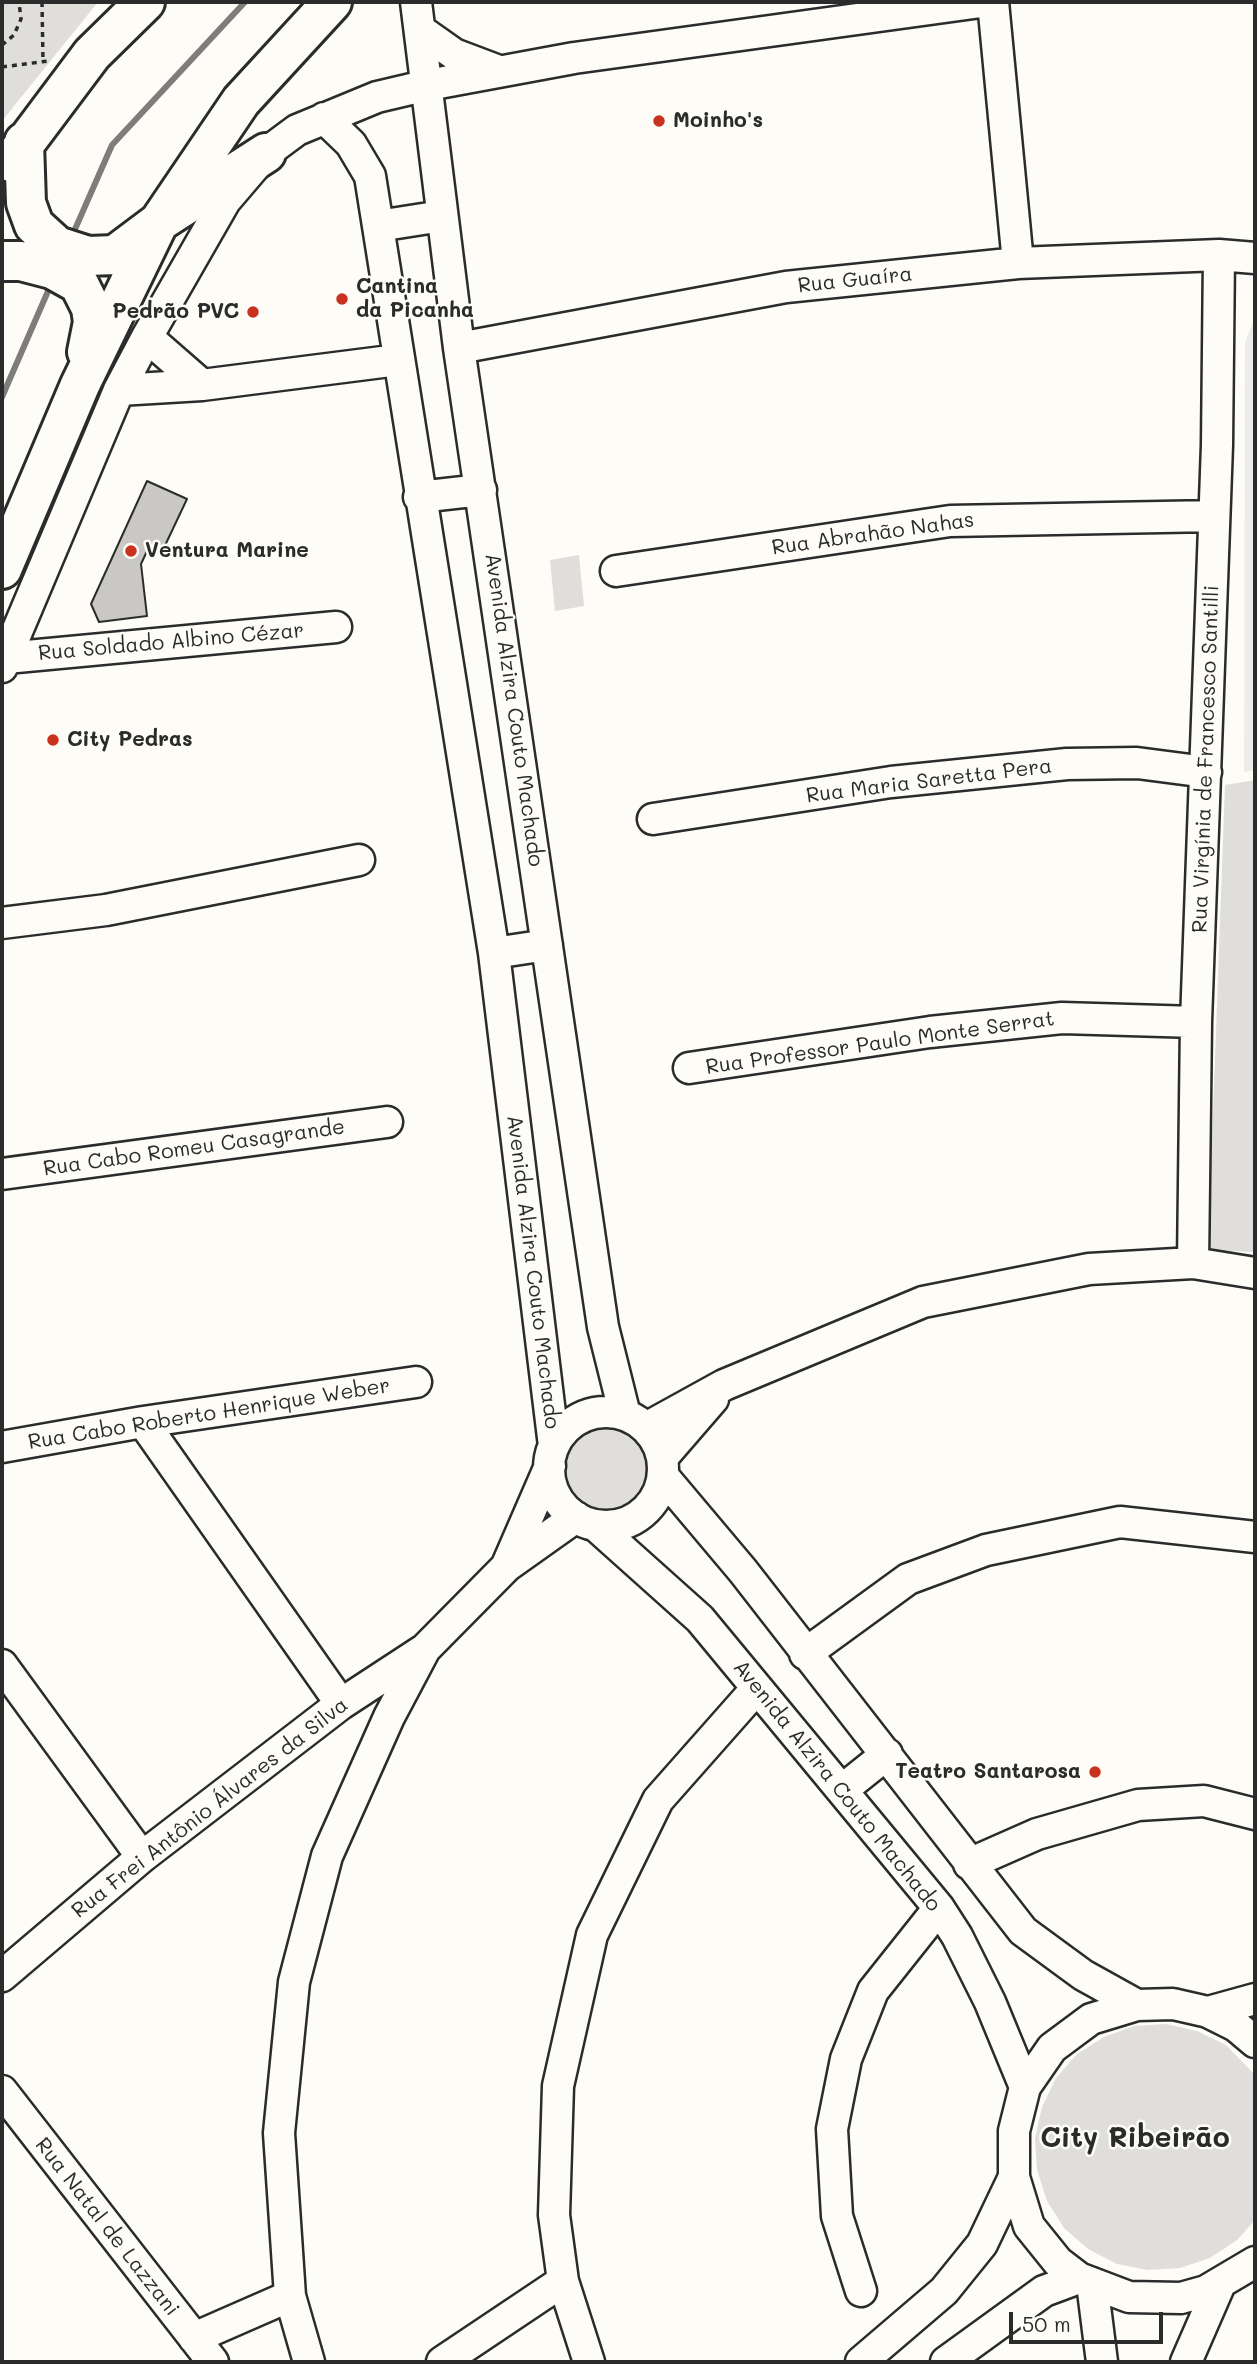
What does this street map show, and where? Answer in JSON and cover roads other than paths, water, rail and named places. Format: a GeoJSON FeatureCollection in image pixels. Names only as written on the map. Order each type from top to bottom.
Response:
{"type":"FeatureCollection","features":[{"type":"Feature","properties":{"kind":"main road"},"geometry":{"type":"LineString","coordinates":[[2,176],[24,142],[92,54],[145,2]]}},
{"type":"Feature","properties":{"kind":"main road"},"geometry":{"type":"LineString","coordinates":[[2,569],[80,385],[159,222],[241,101],[332,2]]}},
{"type":"Feature","properties":{"kind":"main road"},"geometry":{"type":"LineString","coordinates":[[24,142],[26,203],[34,225],[83,270],[93,322],[80,385]]}},
{"type":"Feature","properties":{"kind":"main road"},"geometry":{"type":"LineString","coordinates":[[11,261],[52,269],[83,270],[115,255],[159,222],[266,153]]}},
{"type":"Feature","properties":{"kind":"street"},"geometry":{"type":"LineString","coordinates":[[4,662],[119,390],[147,337],[225,201],[266,153],[297,131],[377,97],[428,85],[574,58],[981,2]]}},
{"type":"Feature","properties":{"kind":"street"},"geometry":{"type":"LineString","coordinates":[[993,2],[1017,263]]}},
{"type":"Feature","properties":{"kind":"street"},"geometry":{"type":"LineString","coordinates":[[418,16],[454,54],[503,72]]}},
{"type":"Feature","properties":{"kind":"street","name":"Avenida Alzira Couto Machado"},"geometry":{"type":"LineString","coordinates":[[418,16],[459,348],[603,1327],[636,1422]]}},
{"type":"Feature","properties":{"kind":"street","name":"Avenida Alzira Couto Machado"},"geometry":{"type":"LineString","coordinates":[[324,118],[351,144],[370,176],[419,497],[494,953],[552,1456]]}},
{"type":"Feature","properties":{"kind":"street"},"geometry":{"type":"LineString","coordinates":[[378,226],[442,216]]}},
{"type":"Feature","properties":{"kind":"street","name":"Rua Guaíra"},"geometry":{"type":"LineString","coordinates":[[459,348],[786,287],[1017,263],[1219,255],[1255,258]]}},
{"type":"Feature","properties":{"kind":"street","name":"Rua Virgínia de Francesco Santilli"},"geometry":{"type":"LineString","coordinates":[[1193,1263],[1196,1022],[1214,516],[1219,255]]}},
{"type":"Feature","properties":{"kind":"street"},"geometry":{"type":"LineString","coordinates":[[147,337],[202,385]]}},
{"type":"Feature","properties":{"kind":"street"},"geometry":{"type":"LineString","coordinates":[[119,390],[202,385],[398,360]]}},
{"type":"Feature","properties":{"kind":"street"},"geometry":{"type":"LineString","coordinates":[[419,497],[481,489]]}},
{"type":"Feature","properties":{"kind":"street","name":"Rua Abrahão Nahas"},"geometry":{"type":"LineString","coordinates":[[616,571],[950,521],[1214,516]]}},
{"type":"Feature","properties":{"kind":"street","name":"Rua Soldado Albino Cézar"},"geometry":{"type":"LineString","coordinates":[[4,662],[336,627]]}},
{"type":"Feature","properties":{"kind":"street","name":"Rua Maria Saretta Pera"},"geometry":{"type":"LineString","coordinates":[[653,819],[891,782],[1067,764],[1137,763],[1206,772]]}},
{"type":"Feature","properties":{"kind":"street"},"geometry":{"type":"LineString","coordinates":[[2,923],[106,910],[359,860]]}},
{"type":"Feature","properties":{"kind":"street"},"geometry":{"type":"LineString","coordinates":[[494,953],[547,945]]}},
{"type":"Feature","properties":{"kind":"street","name":"Rua Professor Paulo Monte Serrat"},"geometry":{"type":"LineString","coordinates":[[689,1068],[930,1032],[1062,1018],[1196,1022]]}},
{"type":"Feature","properties":{"kind":"street","name":"Rua Cabo Romeu Casagrande"},"geometry":{"type":"LineString","coordinates":[[2,1174],[387,1122]]}},
{"type":"Feature","properties":{"kind":"street"},"geometry":{"type":"LineString","coordinates":[[507,1566],[552,1456],[570,1426],[592,1414],[636,1422],[923,1302],[1089,1269],[1193,1263],[1255,1273]]}},
{"type":"Feature","properties":{"kind":"street","name":"Rua Cabo Roberto Henrique Weber"},"geometry":{"type":"LineString","coordinates":[[2,1447],[143,1422],[416,1382]]}},
{"type":"Feature","properties":{"kind":"street"},"geometry":{"type":"LineString","coordinates":[[663,1467],[724,1385]]}},
{"type":"Feature","properties":{"kind":"street"},"geometry":{"type":"LineString","coordinates":[[143,1422],[341,1704]]}},
{"type":"Feature","properties":{"kind":"street"},"geometry":{"type":"LineString","coordinates":[[552,1456],[555,1495],[585,1521],[618,1525],[640,1516],[656,1498],[663,1467],[659,1446],[636,1422]]}},
{"type":"Feature","properties":{"kind":"street"},"geometry":{"type":"LineString","coordinates":[[663,1467],[805,1654],[887,1754],[1023,1931],[1083,1975],[1136,2005]]}},
{"type":"Feature","properties":{"kind":"street"},"geometry":{"type":"LineString","coordinates":[[309,2362],[290,2296],[279,2133],[294,1982],[327,1856],[389,1717],[425,1649],[507,1566],[585,1521]]}},
{"type":"Feature","properties":{"kind":"street","name":"Avenida Alzira Couto Machado"},"geometry":{"type":"LineString","coordinates":[[585,1521],[700,1619],[939,1908],[957,1936],[990,2003],[1025,2087]]}},
{"type":"Feature","properties":{"kind":"street"},"geometry":{"type":"LineString","coordinates":[[805,1654],[908,1579],[986,1550],[1120,1522],[1255,1537]]}},
{"type":"Feature","properties":{"kind":"street","name":"Rua Frei Antônio Álvares da Silva"},"geometry":{"type":"LineString","coordinates":[[2,1976],[142,1857],[341,1704],[425,1649]]}},
{"type":"Feature","properties":{"kind":"street"},"geometry":{"type":"LineString","coordinates":[[2,1665],[142,1857]]}},
{"type":"Feature","properties":{"kind":"street"},"geometry":{"type":"LineString","coordinates":[[589,2362],[564,2281],[554,2215],[558,2086],[592,1935],[658,1800],[757,1688]]}},
{"type":"Feature","properties":{"kind":"street"},"geometry":{"type":"LineString","coordinates":[[842,1790],[887,1754]]}},
{"type":"Feature","properties":{"kind":"street"},"geometry":{"type":"LineString","coordinates":[[969,1864],[1037,1834],[1138,1805],[1204,1801],[1255,1814]]}},
{"type":"Feature","properties":{"kind":"street"},"geometry":{"type":"LineString","coordinates":[[861,2291],[838,2216],[832,2129],[846,2059],[873,1991],[939,1908]]}},
{"type":"Feature","properties":{"kind":"street"},"geometry":{"type":"LineString","coordinates":[[1208,2012],[1255,1999]]}},
{"type":"Feature","properties":{"kind":"street"},"geometry":{"type":"LineString","coordinates":[[1255,2042],[1236,2026],[1208,2012],[1173,2004],[1136,2005],[1091,2019],[1052,2048],[1025,2087],[1014,2132],[1014,2176],[1029,2226],[1058,2262],[1086,2281],[1129,2298],[1181,2298],[1220,2284],[1255,2262]]}},
{"type":"Feature","properties":{"kind":"street","name":"Rua Natal de Lazzani"},"geometry":{"type":"LineString","coordinates":[[2,2091],[212,2362]]}},
{"type":"Feature","properties":{"kind":"street"},"geometry":{"type":"LineString","coordinates":[[861,2362],[944,2291],[982,2244],[1014,2176]]}},
{"type":"Feature","properties":{"kind":"street"},"geometry":{"type":"LineString","coordinates":[[442,2362],[564,2281]]}},
{"type":"Feature","properties":{"kind":"street"},"geometry":{"type":"LineString","coordinates":[[946,2362],[1044,2291],[1086,2281]]}},
{"type":"Feature","properties":{"kind":"street"},"geometry":{"type":"LineString","coordinates":[[1086,2281],[1102,2362]]}},
{"type":"Feature","properties":{"kind":"street"},"geometry":{"type":"LineString","coordinates":[[1186,2362],[1220,2284]]}},
{"type":"Feature","properties":{"kind":"street"},"geometry":{"type":"LineString","coordinates":[[194,2338],[290,2296]]}},
{"type":"Feature","properties":{"kind":"waterway"},"geometry":{"type":"LineString","coordinates":[[72,236],[112,145],[245,2]]}},
{"type":"Feature","properties":{"kind":"waterway"},"geometry":{"type":"LineString","coordinates":[[2,397],[52,282]]}},
{"type":"Feature","properties":{"kind":"place","name":"Moinho's"},"geometry":{"type":"Point","coordinates":[659,121]}},
{"type":"Feature","properties":{"kind":"place","name":"Cantina da Picanha"},"geometry":{"type":"Point","coordinates":[342,299]}},
{"type":"Feature","properties":{"kind":"place","name":"Pedrão PVC"},"geometry":{"type":"Point","coordinates":[253,312]}},
{"type":"Feature","properties":{"kind":"place","name":"Ventura Marine"},"geometry":{"type":"Point","coordinates":[131,551]}},
{"type":"Feature","properties":{"kind":"place","name":"City Pedras"},"geometry":{"type":"Point","coordinates":[53,740]}},
{"type":"Feature","properties":{"kind":"place","name":"Teatro Santarosa"},"geometry":{"type":"Point","coordinates":[1095,1772]}},
{"type":"Feature","properties":{"kind":"district","name":"City Ribeirão"},"geometry":{"type":"Point","coordinates":[1135,2138]}}]}
